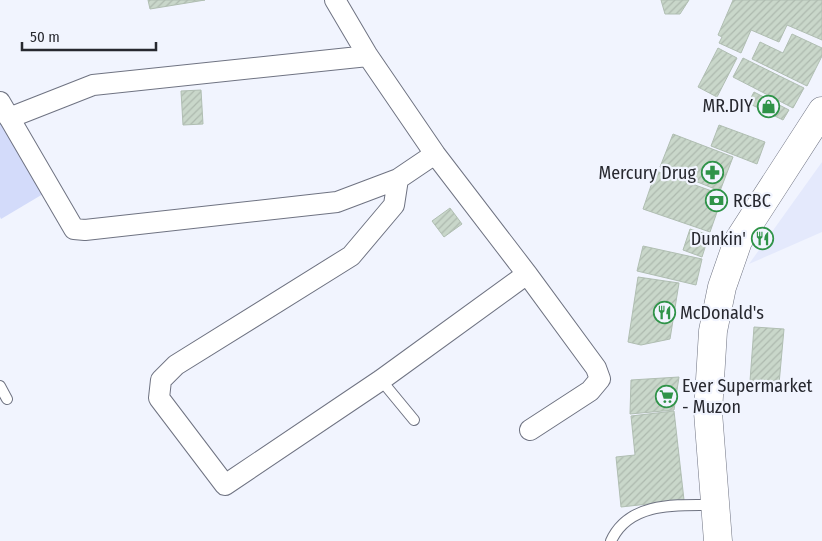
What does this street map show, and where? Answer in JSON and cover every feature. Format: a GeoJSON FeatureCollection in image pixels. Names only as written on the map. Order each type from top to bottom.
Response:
{"type":"FeatureCollection","features":[{"type":"Feature","properties":{"kind":"main road"},"geometry":{"type":"LineString","coordinates":[[718,541],[708,412],[713,331],[722,287],[738,242],[822,111]]}},
{"type":"Feature","properties":{"kind":"street"},"geometry":{"type":"LineString","coordinates":[[335,0],[368,56],[435,154],[528,274],[596,368],[600,379],[590,391],[530,430]]}},
{"type":"Feature","properties":{"kind":"street"},"geometry":{"type":"LineString","coordinates":[[368,56],[94,84],[5,110],[74,229],[85,230],[337,202],[398,179],[435,154]]}},
{"type":"Feature","properties":{"kind":"street"},"geometry":{"type":"LineString","coordinates":[[398,179],[394,205],[351,256],[176,365],[161,380],[159,398],[225,486],[381,380],[528,274]]}},
{"type":"Feature","properties":{"kind":"lane"},"geometry":{"type":"LineString","coordinates":[[381,380],[414,420]]}},
{"type":"Feature","properties":{"kind":"lane"},"geometry":{"type":"LineString","coordinates":[[0,386],[7,398]]}},
{"type":"Feature","properties":{"kind":"lane"},"geometry":{"type":"LineString","coordinates":[[611,541],[618,529],[649,508],[667,505],[716,505]]}},
{"type":"Feature","properties":{"kind":"shaded area"},"geometry":{"type":"Polygon","coordinates":[[[0,122],[43,194],[1,219],[0,217],[0,122]]]}},
{"type":"Feature","properties":{"kind":"shaded area"},"geometry":{"type":"Polygon","coordinates":[[[822,162],[822,232],[749,264],[822,162]]]}},
{"type":"Feature","properties":{"kind":"building"},"geometry":{"type":"Polygon","coordinates":[[[148,0],[205,0],[150,9],[148,0]]]}},
{"type":"Feature","properties":{"kind":"building"},"geometry":{"type":"Polygon","coordinates":[[[661,0],[689,0],[680,14],[665,14],[661,0]]]}},
{"type":"Feature","properties":{"kind":"building"},"geometry":{"type":"Polygon","coordinates":[[[733,0],[822,0],[822,40],[787,25],[779,42],[751,30],[741,53],[719,43],[722,37],[718,35],[733,0]]]}},
{"type":"Feature","properties":{"kind":"building"},"geometry":{"type":"Polygon","coordinates":[[[792,34],[822,48],[822,56],[807,86],[752,59],[760,42],[783,53],[792,34]]]}},
{"type":"Feature","properties":{"kind":"building"},"geometry":{"type":"Polygon","coordinates":[[[718,48],[737,58],[717,97],[698,87],[718,48]]]}},
{"type":"Feature","properties":{"kind":"building"},"geometry":{"type":"Polygon","coordinates":[[[743,58],[804,88],[793,108],[733,77],[743,58]]]}},
{"type":"Feature","properties":{"kind":"building"},"geometry":{"type":"Polygon","coordinates":[[[201,90],[203,124],[183,125],[181,91],[201,90]]]}},
{"type":"Feature","properties":{"kind":"building","name":"MR.DIY"},"geometry":{"type":"Polygon","coordinates":[[[754,92],[789,110],[783,120],[748,103],[754,92]]]}},
{"type":"Feature","properties":{"kind":"building"},"geometry":{"type":"Polygon","coordinates":[[[719,125],[765,142],[757,164],[711,146],[719,125]]]}},
{"type":"Feature","properties":{"kind":"building"},"geometry":{"type":"Polygon","coordinates":[[[673,134],[733,157],[720,191],[660,167],[673,134]]]}},
{"type":"Feature","properties":{"kind":"building"},"geometry":{"type":"Polygon","coordinates":[[[656,171],[723,195],[710,232],[643,209],[656,171]]]}},
{"type":"Feature","properties":{"kind":"building"},"geometry":{"type":"Polygon","coordinates":[[[450,208],[462,224],[444,237],[432,221],[450,208]]]}},
{"type":"Feature","properties":{"kind":"building"},"geometry":{"type":"Polygon","coordinates":[[[690,229],[709,235],[702,257],[683,250],[690,229]]]}},
{"type":"Feature","properties":{"kind":"building"},"geometry":{"type":"Polygon","coordinates":[[[643,246],[702,259],[696,285],[637,271],[643,246]]]}},
{"type":"Feature","properties":{"kind":"building"},"geometry":{"type":"Polygon","coordinates":[[[638,277],[679,283],[670,339],[641,345],[628,342],[638,277]]]}},
{"type":"Feature","properties":{"kind":"building"},"geometry":{"type":"Polygon","coordinates":[[[754,327],[784,329],[779,384],[750,381],[754,327]]]}},
{"type":"Feature","properties":{"kind":"building"},"geometry":{"type":"Polygon","coordinates":[[[679,377],[674,410],[630,414],[631,380],[679,377]]]}},
{"type":"Feature","properties":{"kind":"building"},"geometry":{"type":"Polygon","coordinates":[[[674,411],[684,500],[621,507],[616,457],[635,455],[631,416],[674,411]]]}},
{"type":"Feature","properties":{"kind":"place","name":"MR.DIY"},"geometry":{"type":"Point","coordinates":[769,106]}},
{"type":"Feature","properties":{"kind":"place","name":"Mercury Drug"},"geometry":{"type":"Point","coordinates":[712,173]}},
{"type":"Feature","properties":{"kind":"place","name":"RCBC"},"geometry":{"type":"Point","coordinates":[717,201]}},
{"type":"Feature","properties":{"kind":"place","name":"Dunkin'"},"geometry":{"type":"Point","coordinates":[762,239]}},
{"type":"Feature","properties":{"kind":"place","name":"McDonald's"},"geometry":{"type":"Point","coordinates":[664,313]}},
{"type":"Feature","properties":{"kind":"place","name":"Ever Supermarket - Muzon"},"geometry":{"type":"Point","coordinates":[666,396]}}]}
